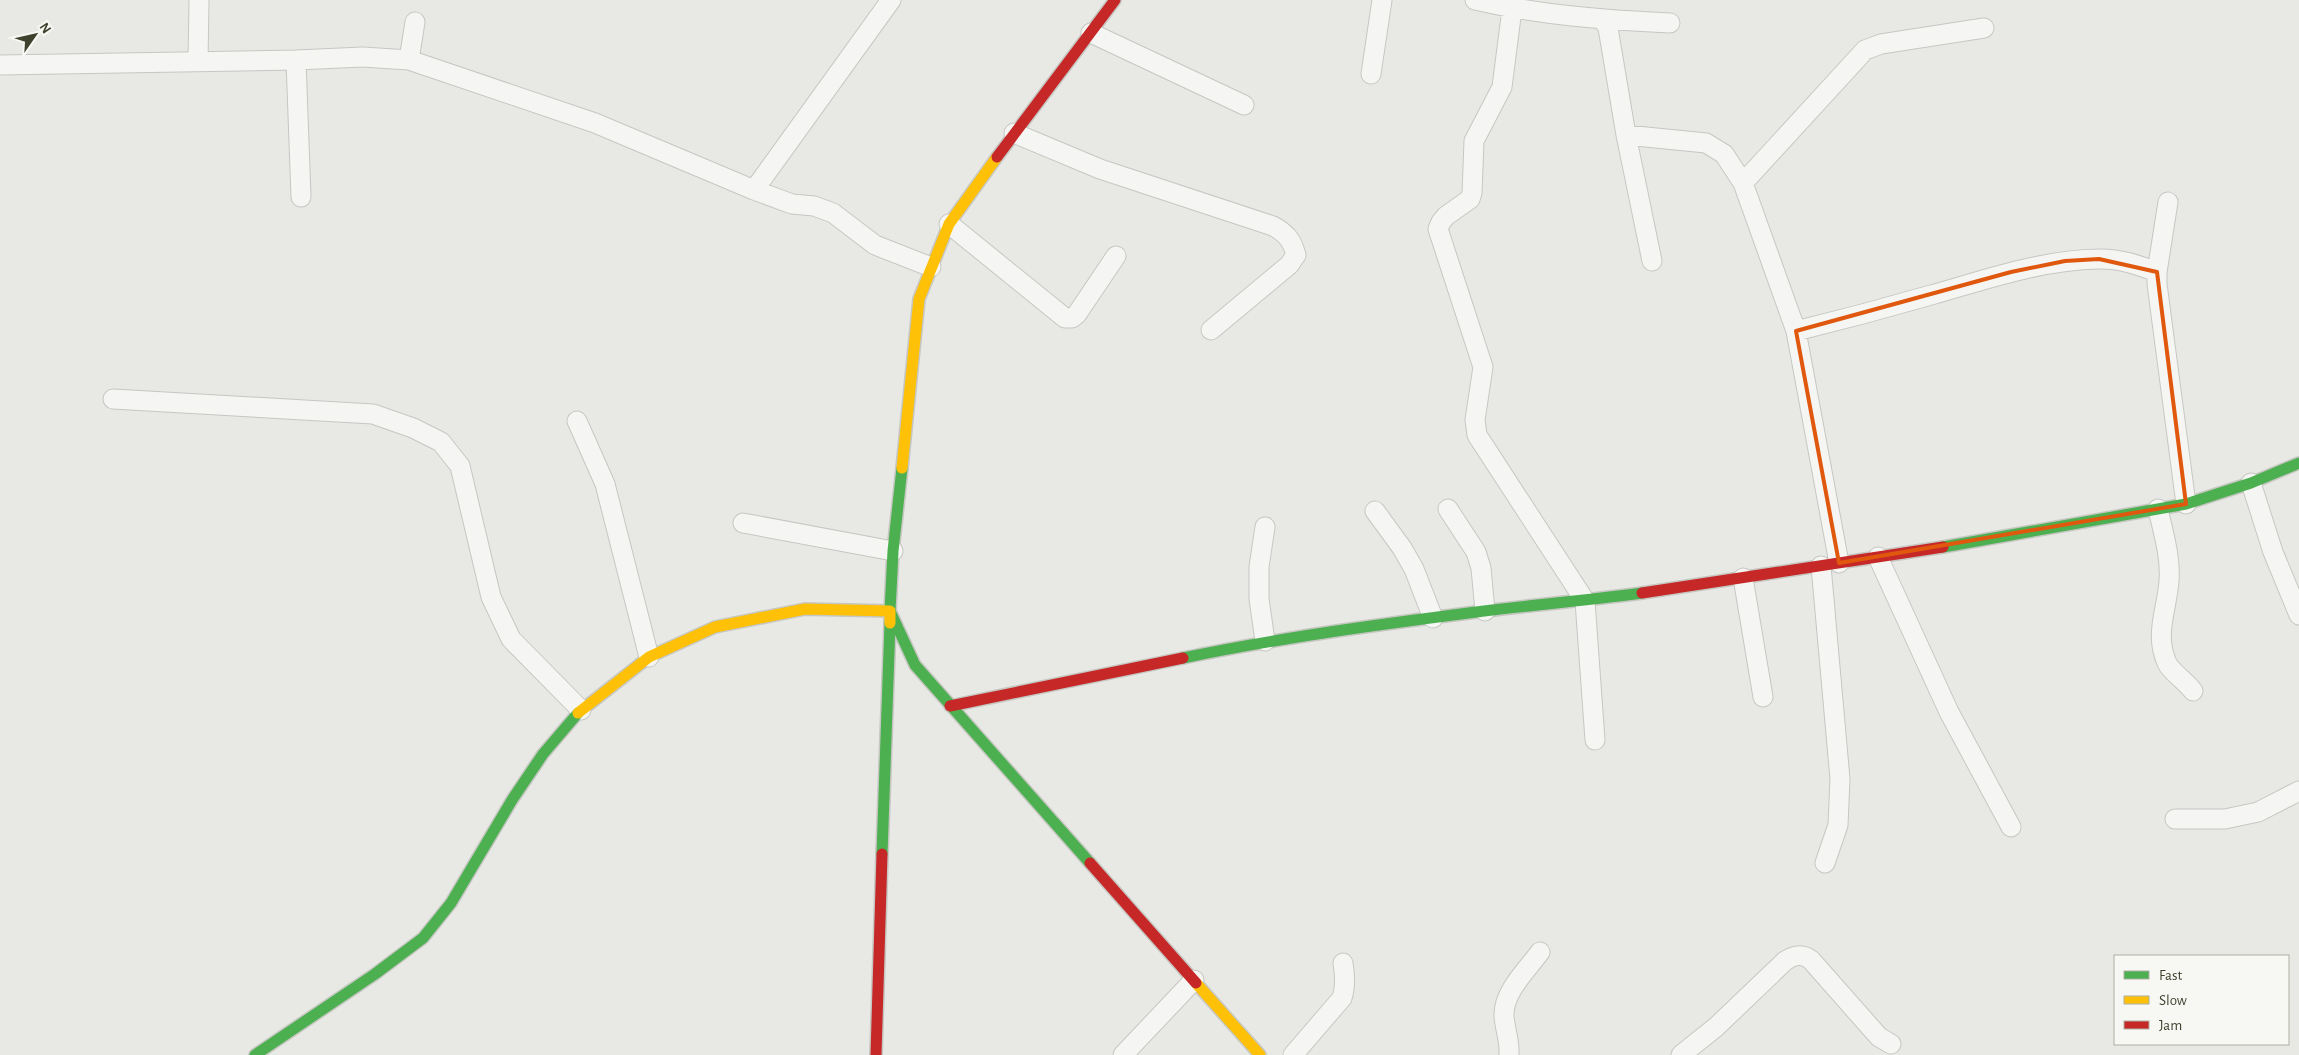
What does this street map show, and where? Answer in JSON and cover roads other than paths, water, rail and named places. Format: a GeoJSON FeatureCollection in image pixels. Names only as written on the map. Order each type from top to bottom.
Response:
{"type":"FeatureCollection","features":[{"type":"Feature","properties":{"kind":"street"},"geometry":{"type":"LineString","coordinates":[[198,62],[199,0]]}},
{"type":"Feature","properties":{"kind":"street"},"geometry":{"type":"LineString","coordinates":[[754,190],[891,0]]}},
{"type":"Feature","properties":{"kind":"street"},"geometry":{"type":"LineString","coordinates":[[876,1055],[893,551],[919,300],[949,224],[1014,133],[1115,0]]}},
{"type":"Feature","properties":{"kind":"street"},"geometry":{"type":"LineString","coordinates":[[1372,74],[1382,0]]}},
{"type":"Feature","properties":{"kind":"street"},"geometry":{"type":"LineString","coordinates":[[1475,0],[1512,9],[1548,6],[1604,20],[1670,23]]}},
{"type":"Feature","properties":{"kind":"street"},"geometry":{"type":"LineString","coordinates":[[1512,9],[1502,86],[1498,98],[1474,141],[1472,193],[1470,199],[1441,222],[1438,229],[1483,367],[1475,420],[1477,435],[1585,601],[1595,740]]}},
{"type":"Feature","properties":{"kind":"street"},"geometry":{"type":"LineString","coordinates":[[1604,20],[1608,28],[1626,135],[1652,261]]}},
{"type":"Feature","properties":{"kind":"street"},"geometry":{"type":"LineString","coordinates":[[409,60],[415,22]]}},
{"type":"Feature","properties":{"kind":"street"},"geometry":{"type":"LineString","coordinates":[[1743,183],[1865,50],[1881,44],[1984,28]]}},
{"type":"Feature","properties":{"kind":"street"},"geometry":{"type":"LineString","coordinates":[[1090,33],[1244,105]]}},
{"type":"Feature","properties":{"kind":"street"},"geometry":{"type":"LineString","coordinates":[[0,64],[198,62],[363,57],[409,60],[595,123],[754,190],[792,204],[814,206],[833,213],[875,245],[931,267]]}},
{"type":"Feature","properties":{"kind":"street"},"geometry":{"type":"LineString","coordinates":[[296,60],[301,197]]}},
{"type":"Feature","properties":{"kind":"street"},"geometry":{"type":"LineString","coordinates":[[1014,133],[1100,169],[1273,226],[1284,232],[1293,242],[1296,255],[1289,265],[1211,330]]}},
{"type":"Feature","properties":{"kind":"street"},"geometry":{"type":"LineString","coordinates":[[1626,135],[1706,143],[1724,154],[1743,183],[1796,331],[1830,564],[1840,779],[1838,825],[1825,863]]}},
{"type":"Feature","properties":{"kind":"street"},"geometry":{"type":"LineString","coordinates":[[2168,202],[2157,272],[2186,504]]}},
{"type":"Feature","properties":{"kind":"street"},"geometry":{"type":"LineString","coordinates":[[949,224],[1066,318],[1072,318],[1077,314],[1116,256]]}},
{"type":"Feature","properties":{"kind":"street"},"geometry":{"type":"LineString","coordinates":[[1796,331],[1898,305],[2011,272],[2065,262],[2099,259],[2130,263],[2157,272]]}},
{"type":"Feature","properties":{"kind":"street"},"geometry":{"type":"LineString","coordinates":[[113,399],[373,414],[413,428],[441,442],[460,466],[491,597],[511,639],[581,710]]}},
{"type":"Feature","properties":{"kind":"street"},"geometry":{"type":"LineString","coordinates":[[577,421],[605,484],[649,657]]}},
{"type":"Feature","properties":{"kind":"street"},"geometry":{"type":"LineString","coordinates":[[950,706],[1265,641],[1485,611],[1585,601],[1742,578],[1878,557],[2186,504],[2250,483],[2299,463]]}},
{"type":"Feature","properties":{"kind":"street"},"geometry":{"type":"LineString","coordinates":[[2250,483],[2273,552],[2299,615]]}},
{"type":"Feature","properties":{"kind":"street"},"geometry":{"type":"LineString","coordinates":[[1448,509],[1476,552],[1481,568],[1485,611]]}},
{"type":"Feature","properties":{"kind":"street"},"geometry":{"type":"LineString","coordinates":[[2158,509],[2167,549],[2170,579],[2161,620],[2162,650],[2168,666],[2186,680],[2193,691]]}},
{"type":"Feature","properties":{"kind":"street"},"geometry":{"type":"LineString","coordinates":[[1375,511],[1402,548],[1414,569],[1433,618]]}},
{"type":"Feature","properties":{"kind":"street"},"geometry":{"type":"LineString","coordinates":[[743,523],[893,551]]}},
{"type":"Feature","properties":{"kind":"street"},"geometry":{"type":"LineString","coordinates":[[1264,527],[1258,567],[1259,599],[1265,641]]}},
{"type":"Feature","properties":{"kind":"street"},"geometry":{"type":"LineString","coordinates":[[1878,557],[1948,712],[2011,827]]}},
{"type":"Feature","properties":{"kind":"street"},"geometry":{"type":"LineString","coordinates":[[1742,578],[1763,697]]}},
{"type":"Feature","properties":{"kind":"street"},"geometry":{"type":"LineString","coordinates":[[255,1055],[375,974],[422,938],[451,903],[512,800],[543,754],[581,710],[649,657],[715,627],[796,611],[890,611]]}},
{"type":"Feature","properties":{"kind":"street"},"geometry":{"type":"LineString","coordinates":[[890,611],[915,665],[1260,1055]]}},
{"type":"Feature","properties":{"kind":"street"},"geometry":{"type":"LineString","coordinates":[[2175,819],[2225,819],[2258,812],[2299,791]]}},
{"type":"Feature","properties":{"kind":"street"},"geometry":{"type":"LineString","coordinates":[[1509,1055],[1510,1040],[1504,1017],[1505,1003],[1540,952]]}},
{"type":"Feature","properties":{"kind":"street"},"geometry":{"type":"LineString","coordinates":[[1681,1055],[1716,1027],[1785,961],[1798,956],[1806,956],[1811,960],[1879,1037],[1891,1044]]}},
{"type":"Feature","properties":{"kind":"street"},"geometry":{"type":"LineString","coordinates":[[1293,1055],[1342,998],[1345,984],[1342,963]]}},
{"type":"Feature","properties":{"kind":"street"},"geometry":{"type":"LineString","coordinates":[[1123,1055],[1194,980]]}}]}
